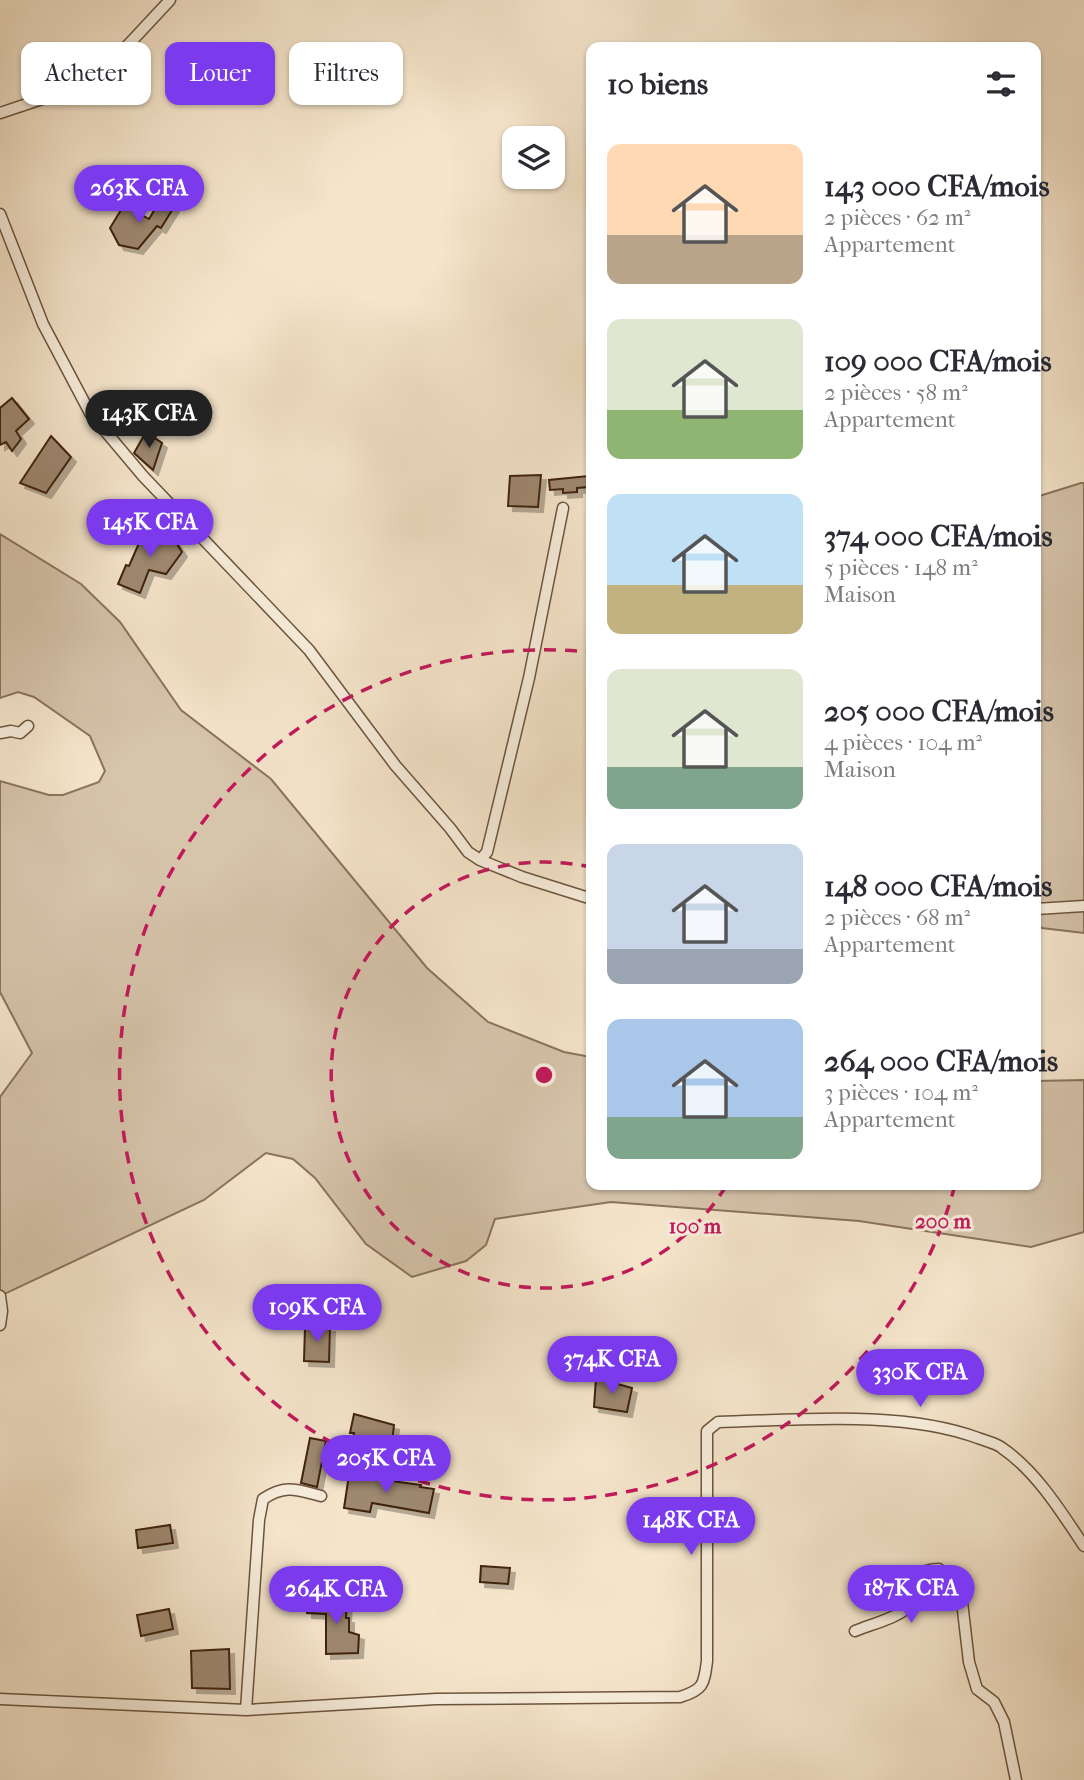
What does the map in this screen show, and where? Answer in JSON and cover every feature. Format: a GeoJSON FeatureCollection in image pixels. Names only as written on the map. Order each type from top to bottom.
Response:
{"type":"FeatureCollection","features":[{"type":"Feature","properties":{"kind":"street"},"geometry":{"type":"LineString","coordinates":[[0,113],[83,85],[115,59],[170,0]]}},
{"type":"Feature","properties":{"kind":"street"},"geometry":{"type":"LineString","coordinates":[[0,214],[43,324],[90,412],[151,485],[309,650],[395,765],[468,852],[480,860],[586,897]]}},
{"type":"Feature","properties":{"kind":"street"},"geometry":{"type":"LineString","coordinates":[[480,860],[487,852],[516,731],[563,508]]}},
{"type":"Feature","properties":{"kind":"street"},"geometry":{"type":"LineString","coordinates":[[0,733],[20,733],[28,726]]}},
{"type":"Feature","properties":{"kind":"street"},"geometry":{"type":"LineString","coordinates":[[1041,909],[1084,906]]}},
{"type":"Feature","properties":{"kind":"street"},"geometry":{"type":"LineString","coordinates":[[0,1296],[0,1325]]}},
{"type":"Feature","properties":{"kind":"street"},"geometry":{"type":"LineString","coordinates":[[0,1699],[246,1710],[436,1699],[680,1697],[697,1692],[705,1680],[707,1661],[707,1431],[711,1425],[718,1422],[886,1421],[959,1431],[1002,1447],[1032,1476],[1084,1546]]}},
{"type":"Feature","properties":{"kind":"street"},"geometry":{"type":"LineString","coordinates":[[246,1710],[259,1520],[263,1499],[276,1490],[292,1489],[321,1496]]}},
{"type":"Feature","properties":{"kind":"street"},"geometry":{"type":"LineString","coordinates":[[855,1631],[906,1609],[913,1600],[913,1587],[920,1575],[930,1569],[939,1569],[953,1585],[962,1602],[969,1662],[977,1689],[994,1702],[1004,1722],[1016,1780]]}},
{"type":"Feature","properties":{"kind":"shaded area"},"geometry":{"type":"Polygon","coordinates":[[[1084,483],[1084,933],[1041,927],[1041,495],[1084,483]]]}},
{"type":"Feature","properties":{"kind":"shaded area"},"geometry":{"type":"Polygon","coordinates":[[[0,534],[81,584],[120,622],[181,710],[271,779],[427,968],[488,1022],[564,1052],[586,1056],[586,1190],[1041,1190],[1041,1081],[1084,1080],[1084,1232],[1031,1247],[859,1221],[611,1202],[495,1219],[486,1245],[466,1261],[412,1277],[366,1244],[315,1178],[293,1159],[266,1153],[204,1200],[0,1296],[0,1097],[32,1053],[0,992],[0,781],[49,795],[63,795],[99,782],[105,771],[90,736],[34,697],[18,692],[0,698],[0,534]]]}},
{"type":"Feature","properties":{"kind":"building"},"geometry":{"type":"Polygon","coordinates":[[[161,199],[174,207],[161,228],[157,226],[138,249],[119,245],[110,228],[124,205],[149,219],[161,199]]]}},
{"type":"Feature","properties":{"kind":"building"},"geometry":{"type":"Polygon","coordinates":[[[12,398],[29,419],[16,431],[21,439],[12,451],[6,442],[0,445],[0,408],[12,398]]]}},
{"type":"Feature","properties":{"kind":"building"},"geometry":{"type":"Polygon","coordinates":[[[146,432],[162,443],[153,470],[134,453],[146,432]]]}},
{"type":"Feature","properties":{"kind":"building"},"geometry":{"type":"Polygon","coordinates":[[[51,436],[71,457],[46,493],[20,483],[51,436]]]}},
{"type":"Feature","properties":{"kind":"building"},"geometry":{"type":"Polygon","coordinates":[[[541,475],[538,507],[508,506],[510,476],[541,475]]]}},
{"type":"Feature","properties":{"kind":"building"},"geometry":{"type":"Polygon","coordinates":[[[586,476],[586,487],[577,488],[577,492],[563,493],[563,489],[550,490],[549,480],[586,476]]]}},
{"type":"Feature","properties":{"kind":"building"},"geometry":{"type":"Polygon","coordinates":[[[146,527],[175,541],[182,552],[166,574],[149,570],[140,593],[118,584],[146,527]]]}},
{"type":"Feature","properties":{"kind":"building"},"geometry":{"type":"Polygon","coordinates":[[[305,1327],[330,1327],[329,1362],[304,1361],[305,1327]]]}},
{"type":"Feature","properties":{"kind":"building"},"geometry":{"type":"Polygon","coordinates":[[[596,1378],[632,1388],[627,1412],[594,1407],[596,1378]]]}},
{"type":"Feature","properties":{"kind":"building"},"geometry":{"type":"Polygon","coordinates":[[[354,1414],[394,1425],[390,1459],[350,1452],[354,1414]]]}},
{"type":"Feature","properties":{"kind":"building"},"geometry":{"type":"Polygon","coordinates":[[[310,1438],[326,1441],[317,1487],[301,1483],[310,1438]]]}},
{"type":"Feature","properties":{"kind":"building"},"geometry":{"type":"Polygon","coordinates":[[[349,1475],[434,1489],[429,1513],[372,1503],[370,1512],[344,1508],[349,1475]]]}},
{"type":"Feature","properties":{"kind":"building"},"geometry":{"type":"Polygon","coordinates":[[[170,1525],[173,1543],[138,1548],[136,1530],[170,1525]]]}},
{"type":"Feature","properties":{"kind":"building"},"geometry":{"type":"Polygon","coordinates":[[[481,1566],[510,1568],[508,1584],[480,1582],[481,1566]]]}},
{"type":"Feature","properties":{"kind":"building"},"geometry":{"type":"Polygon","coordinates":[[[307,1599],[347,1601],[349,1632],[359,1635],[358,1653],[326,1654],[326,1614],[307,1613],[307,1599]]]}},
{"type":"Feature","properties":{"kind":"building"},"geometry":{"type":"Polygon","coordinates":[[[169,1609],[173,1629],[141,1636],[137,1615],[169,1609]]]}},
{"type":"Feature","properties":{"kind":"building"},"geometry":{"type":"Polygon","coordinates":[[[229,1649],[230,1689],[192,1688],[191,1651],[229,1649]]]}}]}
